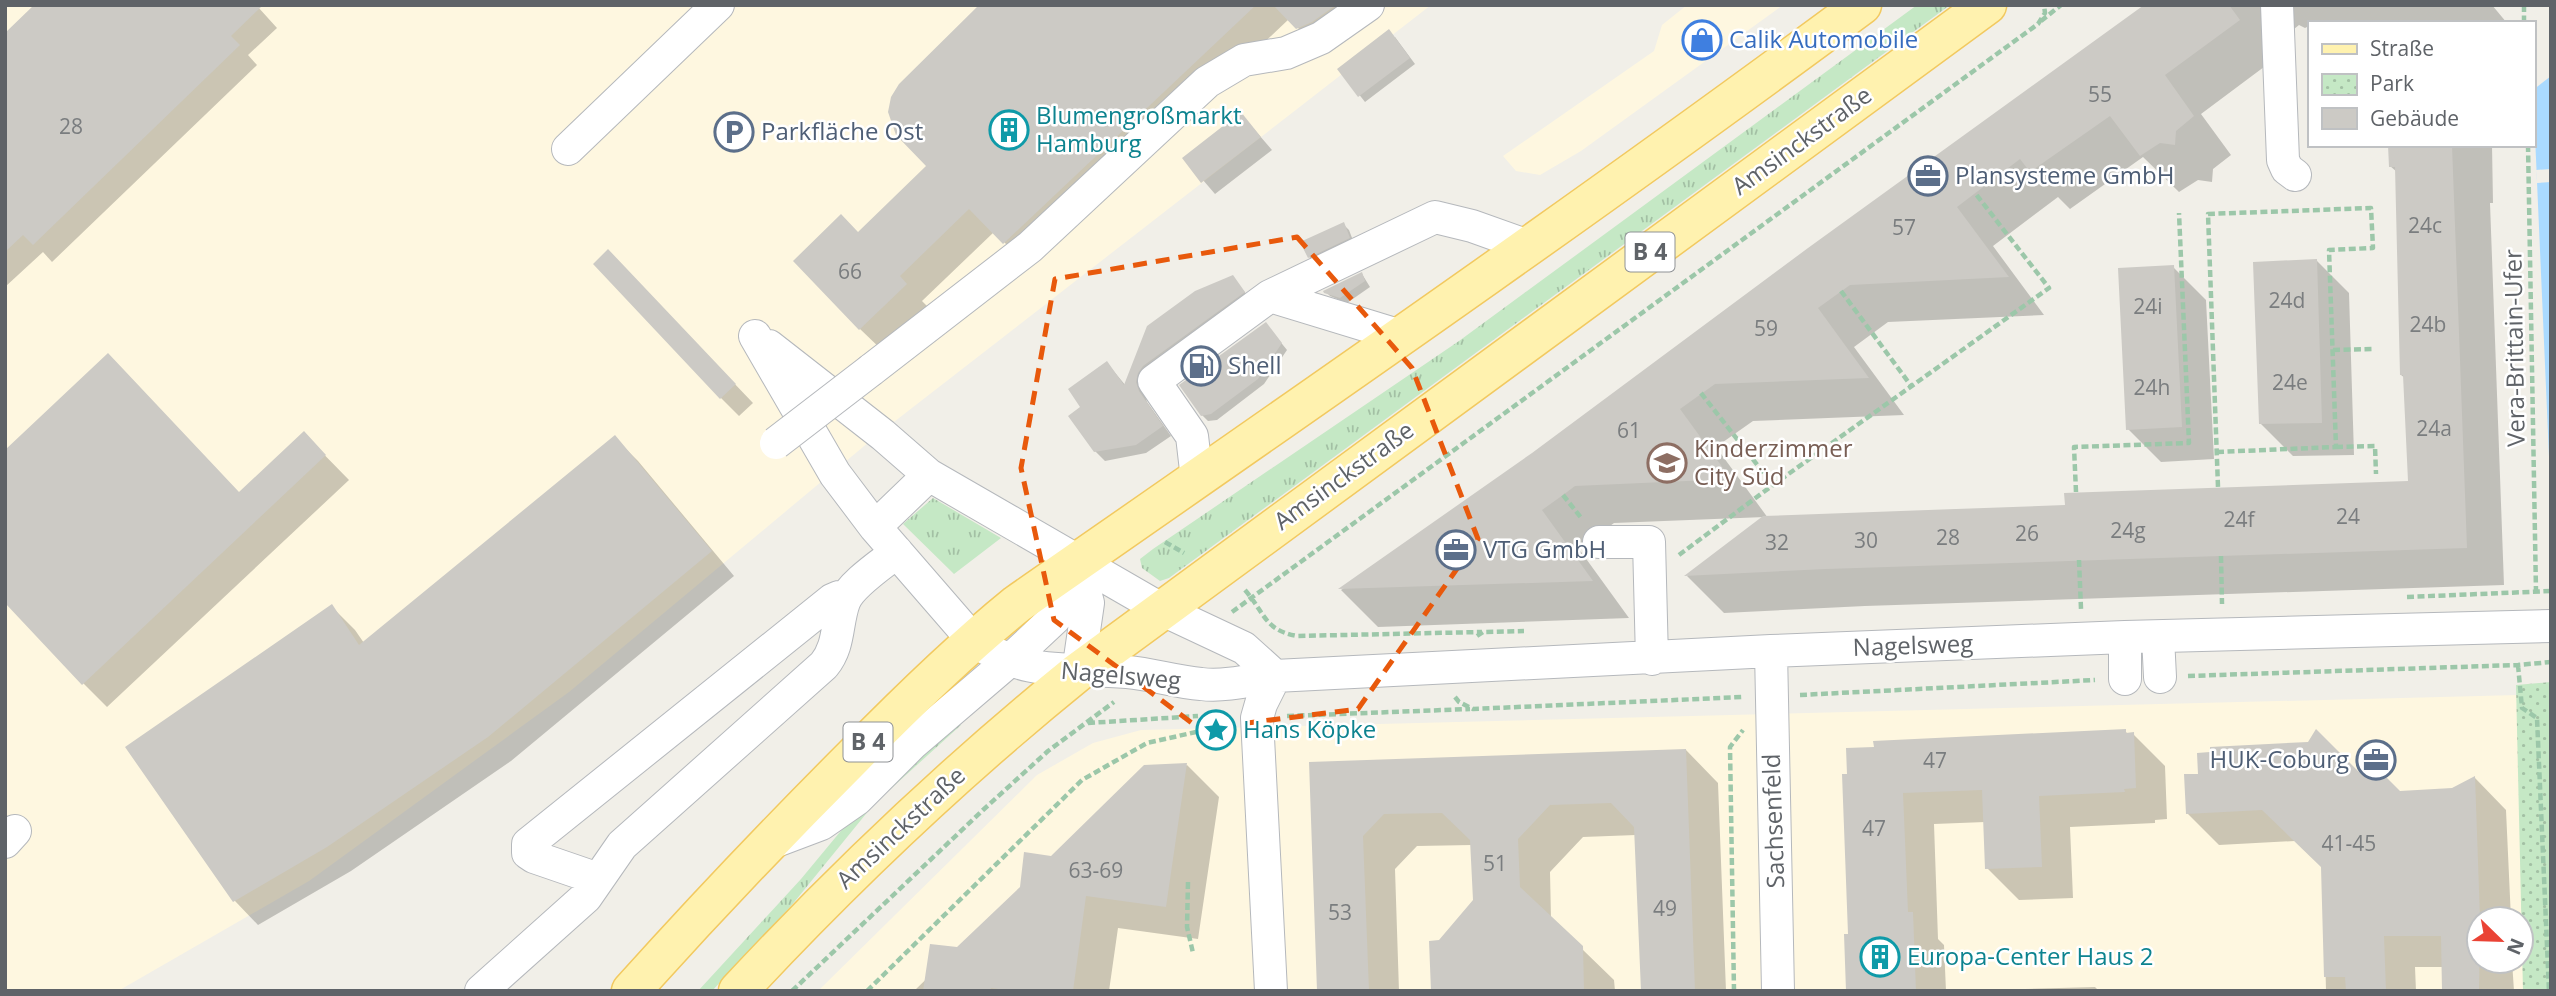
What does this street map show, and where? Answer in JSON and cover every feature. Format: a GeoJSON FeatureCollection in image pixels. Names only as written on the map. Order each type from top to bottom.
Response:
{"type":"FeatureCollection","features":[{"type":"Feature","properties":{"kind":"main road","name":"B 4"},"geometry":{"type":"LineString","coordinates":[[631,991],[764,846],[973,640],[1017,604],[1528,246],[1862,5]]}},
{"type":"Feature","properties":{"kind":"main road","name":"Amsinckstraße"},"geometry":{"type":"LineString","coordinates":[[738,991],[892,834],[1005,731],[1078,672],[1161,609],[1228,578],[1987,5]]}},
{"type":"Feature","properties":{"kind":"street"},"geometry":{"type":"LineString","coordinates":[[568,149],[718,5]]}},
{"type":"Feature","properties":{"kind":"street"},"geometry":{"type":"LineString","coordinates":[[776,443],[1030,247],[1207,82],[1244,60],[1286,53],[1321,38],[1368,5]]}},
{"type":"Feature","properties":{"kind":"street"},"geometry":{"type":"LineString","coordinates":[[2277,5],[2283,160],[2287,169],[2295,175]]}},
{"type":"Feature","properties":{"kind":"street"},"geometry":{"type":"LineString","coordinates":[[1197,479],[1192,436],[1154,381],[1270,296],[1435,217],[1472,226],[1528,246]]}},
{"type":"Feature","properties":{"kind":"street"},"geometry":{"type":"LineString","coordinates":[[1270,296],[1401,336]]}},
{"type":"Feature","properties":{"kind":"street","name":"Nagelsweg"},"geometry":{"type":"LineString","coordinates":[[929,475],[883,435],[755,336],[835,474],[875,527],[973,640],[1009,661],[1053,670],[1149,674],[1200,684],[1223,684],[1275,676],[1771,651],[2124,637],[2548,626]]}},
{"type":"Feature","properties":{"kind":"street"},"geometry":{"type":"LineString","coordinates":[[875,527],[929,475],[1161,609],[1244,648],[1275,676],[1257,718],[1271,991]]}},
{"type":"Feature","properties":{"kind":"street"},"geometry":{"type":"LineString","coordinates":[[1599,542],[1649,541],[1652,659]]}},
{"type":"Feature","properties":{"kind":"street"},"geometry":{"type":"LineString","coordinates":[[592,888],[528,853],[528,844],[534,836],[832,600],[849,594],[897,552]]}},
{"type":"Feature","properties":{"kind":"street"},"geometry":{"type":"LineString","coordinates":[[764,846],[821,824],[857,799],[913,743],[1055,618],[1066,600],[1077,562]]}},
{"type":"Feature","properties":{"kind":"street"},"geometry":{"type":"LineString","coordinates":[[1077,562],[1088,603],[1078,672]]}},
{"type":"Feature","properties":{"kind":"street"},"geometry":{"type":"LineString","coordinates":[[481,991],[592,888],[622,845],[824,665],[836,646],[849,594]]}},
{"type":"Feature","properties":{"kind":"street"},"geometry":{"type":"LineString","coordinates":[[2124,637],[2124,679]]}},
{"type":"Feature","properties":{"kind":"street"},"geometry":{"type":"LineString","coordinates":[[2158,637],[2160,677]]}},
{"type":"Feature","properties":{"kind":"street","name":"Sachsenfeld"},"geometry":{"type":"LineString","coordinates":[[1771,651],[1779,991]]}},
{"type":"Feature","properties":{"kind":"path"},"geometry":{"type":"LineString","coordinates":[[2038,24],[2045,13],[2044,5]]}},
{"type":"Feature","properties":{"kind":"path"},"geometry":{"type":"LineString","coordinates":[[1204,630],[1252,599],[2061,5]]}},
{"type":"Feature","properties":{"kind":"path","name":"Vera-Brittain-Ufer"},"geometry":{"type":"LineString","coordinates":[[2528,147],[2536,592]]}},
{"type":"Feature","properties":{"kind":"path"},"geometry":{"type":"LineString","coordinates":[[1650,576],[2049,288],[1975,193]]}},
{"type":"Feature","properties":{"kind":"path"},"geometry":{"type":"LineString","coordinates":[[2218,486],[2208,214],[2371,208],[2373,248],[2329,250],[2336,447]]}},
{"type":"Feature","properties":{"kind":"path"},"geometry":{"type":"LineString","coordinates":[[2076,492],[2074,447],[2189,443],[2179,214]]}},
{"type":"Feature","properties":{"kind":"path"},"geometry":{"type":"LineString","coordinates":[[1841,291],[1912,387]]}},
{"type":"Feature","properties":{"kind":"path"},"geometry":{"type":"LineString","coordinates":[[2333,350],[2375,349]]}},
{"type":"Feature","properties":{"kind":"path"},"geometry":{"type":"LineString","coordinates":[[1701,393],[1773,485]]}},
{"type":"Feature","properties":{"kind":"path"},"geometry":{"type":"LineString","coordinates":[[2217,452],[2375,446],[2376,474]]}},
{"type":"Feature","properties":{"kind":"path"},"geometry":{"type":"LineString","coordinates":[[1133,523],[1228,578],[1252,599],[1264,619],[1283,633],[1297,636],[1483,632]]}},
{"type":"Feature","properties":{"kind":"path"},"geometry":{"type":"LineString","coordinates":[[2221,556],[2222,604]]}},
{"type":"Feature","properties":{"kind":"path"},"geometry":{"type":"LineString","coordinates":[[2079,560],[2081,610]]}},
{"type":"Feature","properties":{"kind":"path"},"geometry":{"type":"LineString","coordinates":[[2543,591],[2551,591]]}},
{"type":"Feature","properties":{"kind":"path"},"geometry":{"type":"LineString","coordinates":[[2160,677],[2548,662]]}},
{"type":"Feature","properties":{"kind":"path"},"geometry":{"type":"LineString","coordinates":[[2518,665],[2522,708],[2537,718],[2549,991]]}},
{"type":"Feature","properties":{"kind":"path"},"geometry":{"type":"LineString","coordinates":[[1434,667],[1459,702],[1473,709],[2124,679]]}},
{"type":"Feature","properties":{"kind":"path"},"geometry":{"type":"LineString","coordinates":[[1734,991],[1730,747],[1770,696]]}},
{"type":"Feature","properties":{"kind":"path"},"geometry":{"type":"LineString","coordinates":[[792,991],[983,810],[1048,751],[1087,723]]}},
{"type":"Feature","properties":{"kind":"path"},"geometry":{"type":"LineString","coordinates":[[867,991],[1082,780],[1147,743],[1196,733]]}},
{"type":"Feature","properties":{"kind":"path"},"geometry":{"type":"LineString","coordinates":[[1188,882],[1187,927],[1193,953]]}},
{"type":"Feature","properties":{"kind":"highlighted area"},"geometry":{"type":"Polygon","coordinates":[[[1297,237],[1412,368],[1478,539],[1358,709],[1200,729],[1054,620],[1021,468],[1055,279],[1297,237]]]}},
{"type":"Feature","properties":{"kind":"shaded area"},"geometry":{"type":"Polygon","coordinates":[[[5,5],[1431,5],[881,432],[569,692],[309,881],[118,991],[5,991],[5,5]]]}},
{"type":"Feature","properties":{"kind":"shaded area"},"geometry":{"type":"Polygon","coordinates":[[[1687,5],[1783,5],[1581,151],[1540,175],[1516,171],[1503,156],[1654,51],[1662,25],[1687,5]]]}},
{"type":"Feature","properties":{"kind":"shaded area"},"geometry":{"type":"Polygon","coordinates":[[[2518,695],[2522,905],[2465,905],[2465,975],[2524,975],[2524,991],[818,991],[1037,775],[1093,743],[1141,730],[2518,695]]]}},
{"type":"Feature","properties":{"kind":"green space"},"geometry":{"type":"Polygon","coordinates":[[[1917,5],[1950,5],[1169,578],[1160,581],[1142,568],[1140,559],[1153,549],[1459,341],[1917,5]]]}},
{"type":"Feature","properties":{"kind":"green space"},"geometry":{"type":"Polygon","coordinates":[[[933,498],[1001,538],[954,574],[903,524],[933,498]]]}},
{"type":"Feature","properties":{"kind":"green space"},"geometry":{"type":"Polygon","coordinates":[[[2551,682],[2551,991],[2523,991],[2523,975],[2535,975],[2535,905],[2521,905],[2516,685],[2551,682]]]}},
{"type":"Feature","properties":{"kind":"green space"},"geometry":{"type":"Polygon","coordinates":[[[952,721],[961,725],[874,804],[791,906],[712,991],[698,991],[801,879],[869,797],[952,721]]]}},
{"type":"Feature","properties":{"kind":"water"},"geometry":{"type":"Polygon","coordinates":[[[2551,76],[2551,502],[2535,136],[2535,88],[2551,76]]]}},
{"type":"Feature","properties":{"kind":"pier"},"geometry":{"type":"Polygon","coordinates":[[[2551,169],[2551,182],[2537,183],[2536,170],[2551,169]]]}},
{"type":"Feature","properties":{"kind":"building"},"geometry":{"type":"Polygon","coordinates":[[[34,5],[263,5],[231,36],[240,45],[33,245],[23,235],[5,252],[5,33],[34,5]]]}},
{"type":"Feature","properties":{"kind":"building","name":"Blumengroßmarkt Hamburg"},"geometry":{"type":"Polygon","coordinates":[[[979,5],[1256,5],[1003,244],[969,209],[900,276],[907,284],[859,330],[793,261],[841,214],[858,232],[926,166],[896,135],[888,112],[891,97],[899,84],[979,5]]]}},
{"type":"Feature","properties":{"kind":"building"},"geometry":{"type":"Polygon","coordinates":[[[1273,5],[1336,5],[1312,22],[1296,29],[1273,5]]]}},
{"type":"Feature","properties":{"kind":"building"},"geometry":{"type":"Polygon","coordinates":[[[2144,5],[2229,5],[2240,20],[2165,75],[2194,116],[2176,131],[2175,145],[2160,143],[2140,156],[2110,116],[2030,172],[2020,159],[1957,207],[2009,277],[1850,285],[1818,308],[1869,378],[1715,384],[1680,409],[1731,479],[1575,486],[1542,510],[1593,581],[1338,589],[1532,453],[1808,248],[2144,5]]]}},
{"type":"Feature","properties":{"kind":"building"},"geometry":{"type":"Polygon","coordinates":[[[1389,29],[1410,58],[1358,97],[1337,69],[1389,29]]]}},
{"type":"Feature","properties":{"kind":"building"},"geometry":{"type":"Polygon","coordinates":[[[1241,112],[1261,137],[1201,183],[1182,158],[1241,112]]]}},
{"type":"Feature","properties":{"kind":"building"},"geometry":{"type":"Polygon","coordinates":[[[2388,147],[2452,147],[2467,548],[1684,576],[1763,516],[2065,505],[2064,493],[2408,481],[2403,375],[2400,375],[2395,167],[2389,167],[2388,147]]]}},
{"type":"Feature","properties":{"kind":"building"},"geometry":{"type":"Polygon","coordinates":[[[1344,222],[1350,238],[1308,258],[1300,242],[1344,222]]]}},
{"type":"Feature","properties":{"kind":"building"},"geometry":{"type":"Polygon","coordinates":[[[608,249],[736,384],[720,399],[593,264],[608,249]]]}},
{"type":"Feature","properties":{"kind":"building"},"geometry":{"type":"Polygon","coordinates":[[[2317,259],[2322,423],[2259,424],[2253,262],[2317,259]]]}},
{"type":"Feature","properties":{"kind":"building"},"geometry":{"type":"Polygon","coordinates":[[[2174,265],[2182,427],[2126,430],[2118,268],[2174,265]]]}},
{"type":"Feature","properties":{"kind":"building"},"geometry":{"type":"Polygon","coordinates":[[[1362,272],[1365,281],[1340,298],[1324,293],[1323,291],[1362,272]]]}},
{"type":"Feature","properties":{"kind":"building"},"geometry":{"type":"Polygon","coordinates":[[[1233,275],[1245,292],[1143,366],[1138,373],[1136,382],[1139,391],[1163,426],[1136,445],[1094,452],[1068,416],[1080,407],[1068,389],[1107,361],[1124,385],[1147,326],[1195,291],[1233,275]]]}},
{"type":"Feature","properties":{"kind":"building"},"geometry":{"type":"Polygon","coordinates":[[[1266,322],[1282,343],[1258,379],[1211,414],[1201,416],[1179,385],[1266,322]]]}},
{"type":"Feature","properties":{"kind":"building"},"geometry":{"type":"Polygon","coordinates":[[[108,353],[239,492],[304,431],[326,455],[82,685],[5,603],[5,450],[108,353]]]}},
{"type":"Feature","properties":{"kind":"building"},"geometry":{"type":"Polygon","coordinates":[[[615,435],[712,551],[488,737],[327,847],[233,902],[125,747],[332,604],[359,645],[615,435]]]}},
{"type":"Feature","properties":{"kind":"building"},"geometry":{"type":"Polygon","coordinates":[[[2126,729],[2126,733],[2134,732],[2136,788],[2124,789],[2125,792],[2039,796],[2042,867],[1985,869],[1982,790],[1903,793],[1908,912],[1913,912],[1916,991],[1846,991],[1844,934],[1848,934],[1842,774],[1847,774],[1846,748],[1874,747],[1873,741],[2126,729]]]}},
{"type":"Feature","properties":{"kind":"building"},"geometry":{"type":"Polygon","coordinates":[[[2316,729],[2362,775],[2380,771],[2400,791],[2452,788],[2475,776],[2480,905],[2465,905],[2465,975],[2479,975],[2479,991],[2442,991],[2441,936],[2384,936],[2386,991],[2346,991],[2345,977],[2324,977],[2321,867],[2262,810],[2186,814],[2184,774],[2198,774],[2197,753],[2210,752],[2210,747],[2308,742],[2316,729]]]}},
{"type":"Feature","properties":{"kind":"building"},"geometry":{"type":"Polygon","coordinates":[[[1686,749],[1695,991],[1641,991],[1634,827],[1611,803],[1550,805],[1518,839],[1520,887],[1583,946],[1584,991],[1431,991],[1429,941],[1439,940],[1473,900],[1470,840],[1442,813],[1384,814],[1363,836],[1369,991],[1317,991],[1309,762],[1686,749]]]}},
{"type":"Feature","properties":{"kind":"building"},"geometry":{"type":"Polygon","coordinates":[[[1187,763],[1166,907],[1086,896],[1073,991],[1013,991],[991,988],[990,991],[923,991],[930,944],[957,947],[1020,887],[1024,852],[1051,856],[1144,765],[1187,763]]]}},
{"type":"Feature","properties":{"kind":"place","name":"Calik Automobile"},"geometry":{"type":"Point","coordinates":[1702,40]}},
{"type":"Feature","properties":{"kind":"place","name":"Blumengroßmarkt Hamburg"},"geometry":{"type":"Point","coordinates":[1009,130]}},
{"type":"Feature","properties":{"kind":"place","name":"Parkfläche Ost"},"geometry":{"type":"Point","coordinates":[734,132]}},
{"type":"Feature","properties":{"kind":"place","name":"Plansysteme GmbH"},"geometry":{"type":"Point","coordinates":[1928,176]}},
{"type":"Feature","properties":{"kind":"place","name":"Shell"},"geometry":{"type":"Point","coordinates":[1201,366]}},
{"type":"Feature","properties":{"kind":"place","name":"Kinderzimmer City Süd"},"geometry":{"type":"Point","coordinates":[1667,463]}},
{"type":"Feature","properties":{"kind":"place","name":"VTG GmbH"},"geometry":{"type":"Point","coordinates":[1456,550]}},
{"type":"Feature","properties":{"kind":"place","name":"Hans Köpke"},"geometry":{"type":"Point","coordinates":[1216,730]}},
{"type":"Feature","properties":{"kind":"place","name":"HUK-Coburg"},"geometry":{"type":"Point","coordinates":[2376,760]}},
{"type":"Feature","properties":{"kind":"place","name":"Europa-Center Haus 2"},"geometry":{"type":"Point","coordinates":[1880,957]}}]}
